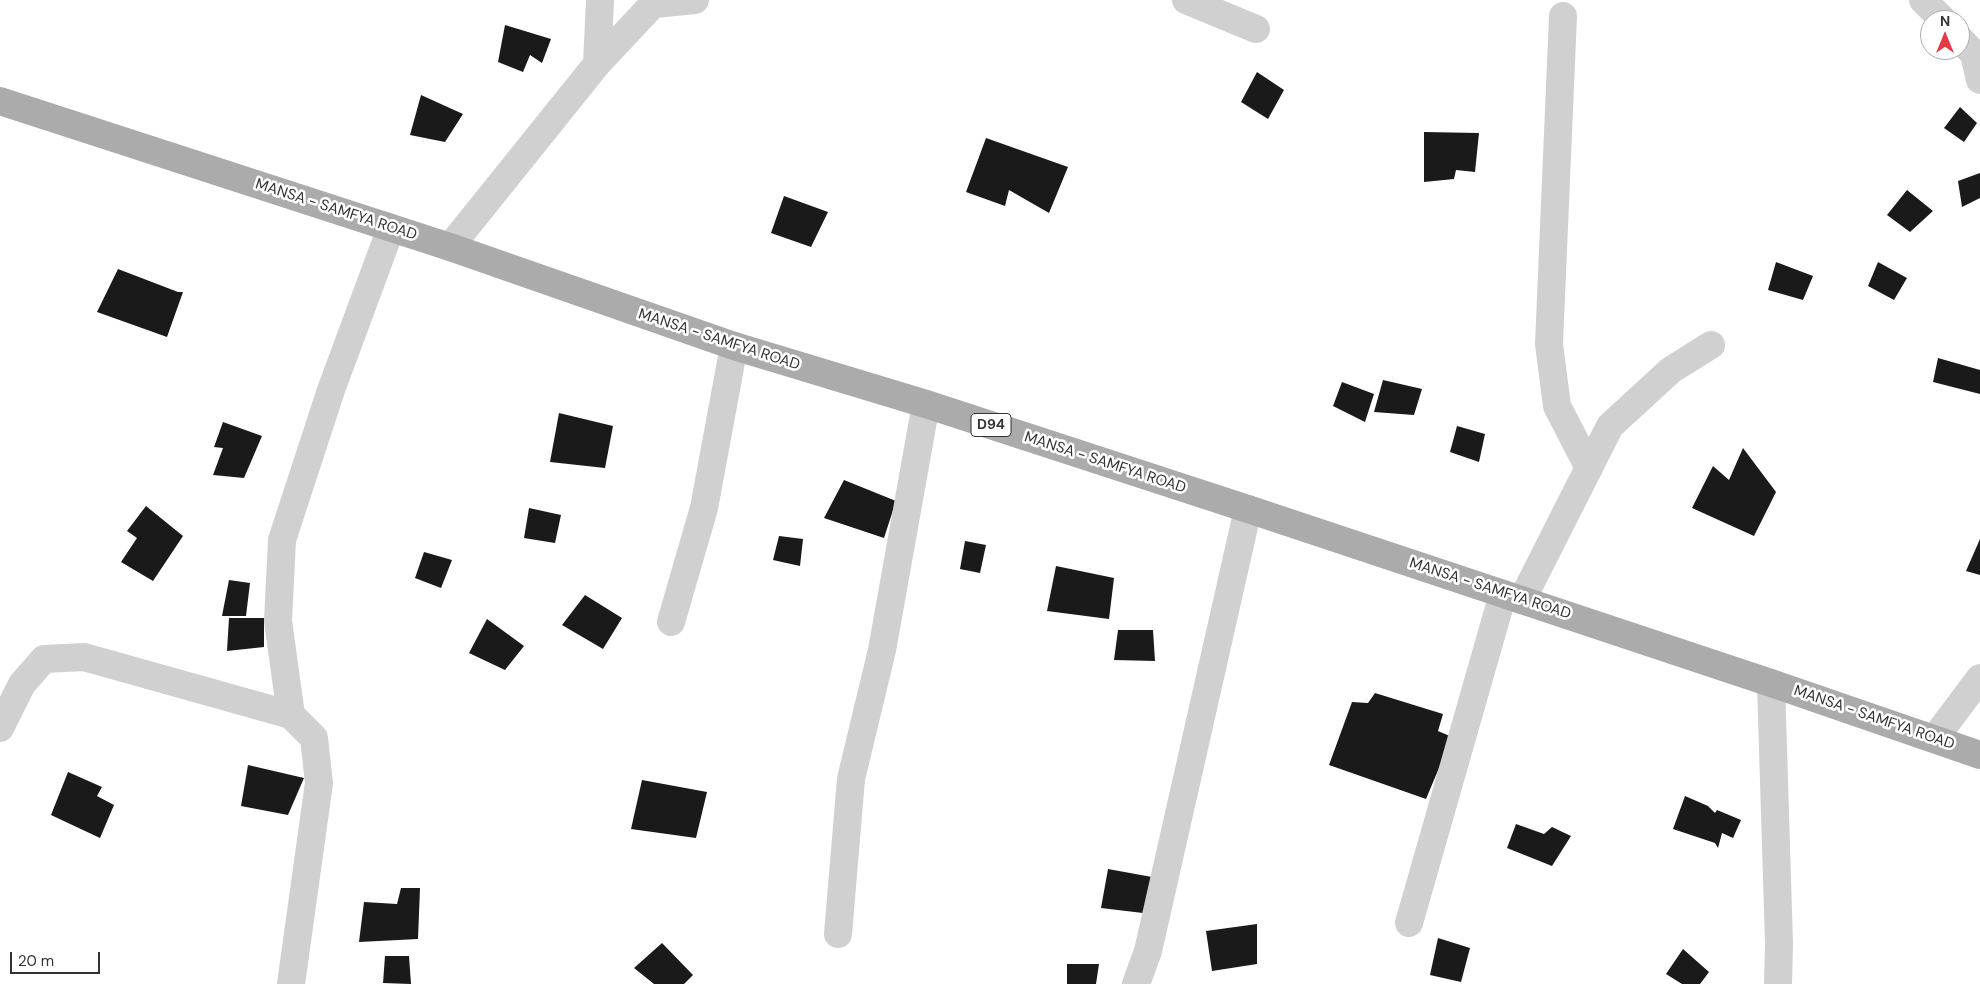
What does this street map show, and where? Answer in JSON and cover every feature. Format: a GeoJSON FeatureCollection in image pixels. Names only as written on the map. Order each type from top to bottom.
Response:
{"type":"FeatureCollection","features":[{"type":"Feature","properties":{"kind":"main road","name":"MANSA - SAMFYA ROAD"},"geometry":{"type":"LineString","coordinates":[[0,101],[450,247],[734,346],[926,404],[1248,509],[1935,738],[1980,755]]}},
{"type":"Feature","properties":{"kind":"street"},"geometry":{"type":"LineString","coordinates":[[597,64],[600,0]]}},
{"type":"Feature","properties":{"kind":"street"},"geometry":{"type":"LineString","coordinates":[[450,247],[597,64],[656,2],[695,0]]}},
{"type":"Feature","properties":{"kind":"street"},"geometry":{"type":"LineString","coordinates":[[1186,0],[1256,29]]}},
{"type":"Feature","properties":{"kind":"street"},"geometry":{"type":"LineString","coordinates":[[1923,0],[1933,10]]}},
{"type":"Feature","properties":{"kind":"street"},"geometry":{"type":"LineString","coordinates":[[1563,16],[1549,344],[1557,406],[1589,468]]}},
{"type":"Feature","properties":{"kind":"street"},"geometry":{"type":"LineString","coordinates":[[1970,50],[1974,54],[1980,80]]}},
{"type":"Feature","properties":{"kind":"street"},"geometry":{"type":"LineString","coordinates":[[291,715],[278,621],[282,540],[331,390],[391,228]]}},
{"type":"Feature","properties":{"kind":"street"},"geometry":{"type":"LineString","coordinates":[[1409,923],[1512,597],[1589,468],[1610,426],[1671,370],[1711,345]]}},
{"type":"Feature","properties":{"kind":"street"},"geometry":{"type":"LineString","coordinates":[[671,622],[704,508],[734,346]]}},
{"type":"Feature","properties":{"kind":"street"},"geometry":{"type":"LineString","coordinates":[[838,934],[852,779],[882,650],[926,404]]}},
{"type":"Feature","properties":{"kind":"street"},"geometry":{"type":"LineString","coordinates":[[1136,984],[1148,951],[1248,509]]}},
{"type":"Feature","properties":{"kind":"street"},"geometry":{"type":"LineString","coordinates":[[0,728],[22,684],[44,659],[84,657],[291,715],[314,738],[319,783],[291,984]]}},
{"type":"Feature","properties":{"kind":"street"},"geometry":{"type":"LineString","coordinates":[[1935,738],[1980,678]]}},
{"type":"Feature","properties":{"kind":"street"},"geometry":{"type":"LineString","coordinates":[[1771,683],[1779,944],[1778,984]]}},
{"type":"Feature","properties":{"kind":"building"},"geometry":{"type":"Polygon","coordinates":[[[505,25],[551,39],[542,63],[530,55],[523,72],[498,62],[505,25]]]}},
{"type":"Feature","properties":{"kind":"building"},"geometry":{"type":"Polygon","coordinates":[[[1257,72],[1284,90],[1268,119],[1241,102],[1257,72]]]}},
{"type":"Feature","properties":{"kind":"building"},"geometry":{"type":"Polygon","coordinates":[[[421,95],[463,114],[445,142],[410,135],[421,95]]]}},
{"type":"Feature","properties":{"kind":"building"},"geometry":{"type":"Polygon","coordinates":[[[1960,107],[1977,123],[1964,142],[1944,128],[1960,107]]]}},
{"type":"Feature","properties":{"kind":"building"},"geometry":{"type":"Polygon","coordinates":[[[1424,132],[1479,133],[1475,172],[1456,170],[1454,179],[1424,182],[1424,132]]]}},
{"type":"Feature","properties":{"kind":"building"},"geometry":{"type":"Polygon","coordinates":[[[986,138],[1068,167],[1049,213],[1009,190],[1005,206],[966,192],[986,138]]]}},
{"type":"Feature","properties":{"kind":"building"},"geometry":{"type":"Polygon","coordinates":[[[1980,173],[1980,198],[1962,207],[1958,181],[1980,173]]]}},
{"type":"Feature","properties":{"kind":"building"},"geometry":{"type":"Polygon","coordinates":[[[1907,190],[1933,211],[1910,232],[1887,215],[1907,190]]]}},
{"type":"Feature","properties":{"kind":"building"},"geometry":{"type":"Polygon","coordinates":[[[784,196],[828,212],[811,247],[771,233],[784,196]]]}},
{"type":"Feature","properties":{"kind":"building"},"geometry":{"type":"Polygon","coordinates":[[[1776,262],[1813,276],[1803,300],[1768,290],[1776,262]]]}},
{"type":"Feature","properties":{"kind":"building"},"geometry":{"type":"Polygon","coordinates":[[[1878,262],[1907,278],[1894,300],[1868,286],[1878,262]]]}},
{"type":"Feature","properties":{"kind":"building"},"geometry":{"type":"Polygon","coordinates":[[[118,269],[178,292],[183,292],[167,337],[97,312],[118,269]]]}},
{"type":"Feature","properties":{"kind":"building"},"geometry":{"type":"Polygon","coordinates":[[[1938,358],[1980,370],[1980,394],[1933,382],[1938,358]]]}},
{"type":"Feature","properties":{"kind":"building"},"geometry":{"type":"Polygon","coordinates":[[[1383,380],[1422,389],[1414,415],[1374,412],[1383,380]]]}},
{"type":"Feature","properties":{"kind":"building"},"geometry":{"type":"Polygon","coordinates":[[[1342,382],[1374,394],[1365,422],[1333,406],[1342,382]]]}},
{"type":"Feature","properties":{"kind":"building"},"geometry":{"type":"Polygon","coordinates":[[[559,413],[613,426],[605,468],[550,462],[559,413]]]}},
{"type":"Feature","properties":{"kind":"building"},"geometry":{"type":"Polygon","coordinates":[[[223,422],[262,436],[244,478],[213,475],[223,448],[214,447],[223,422]]]}},
{"type":"Feature","properties":{"kind":"building"},"geometry":{"type":"Polygon","coordinates":[[[1457,426],[1485,434],[1479,462],[1450,452],[1457,426]]]}},
{"type":"Feature","properties":{"kind":"building"},"geometry":{"type":"Polygon","coordinates":[[[1743,448],[1776,492],[1754,536],[1692,508],[1713,466],[1729,480],[1743,448]]]}},
{"type":"Feature","properties":{"kind":"building"},"geometry":{"type":"Polygon","coordinates":[[[844,480],[896,501],[884,538],[824,518],[844,480]]]}},
{"type":"Feature","properties":{"kind":"building"},"geometry":{"type":"Polygon","coordinates":[[[146,506],[183,536],[153,581],[121,562],[137,538],[127,531],[146,506]]]}},
{"type":"Feature","properties":{"kind":"building"},"geometry":{"type":"Polygon","coordinates":[[[529,508],[561,515],[555,543],[524,538],[529,508]]]}},
{"type":"Feature","properties":{"kind":"building"},"geometry":{"type":"Polygon","coordinates":[[[779,536],[803,539],[800,566],[773,560],[779,536]]]}},
{"type":"Feature","properties":{"kind":"building"},"geometry":{"type":"Polygon","coordinates":[[[1980,539],[1980,575],[1966,571],[1980,539]]]}},
{"type":"Feature","properties":{"kind":"building"},"geometry":{"type":"Polygon","coordinates":[[[965,541],[986,545],[980,573],[960,569],[965,541]]]}},
{"type":"Feature","properties":{"kind":"building"},"geometry":{"type":"Polygon","coordinates":[[[424,552],[452,560],[441,588],[415,578],[424,552]]]}},
{"type":"Feature","properties":{"kind":"building"},"geometry":{"type":"Polygon","coordinates":[[[1056,566],[1114,578],[1109,619],[1047,611],[1056,566]]]}},
{"type":"Feature","properties":{"kind":"building"},"geometry":{"type":"Polygon","coordinates":[[[229,580],[250,583],[246,616],[222,616],[229,580]]]}},
{"type":"Feature","properties":{"kind":"building"},"geometry":{"type":"Polygon","coordinates":[[[585,595],[622,618],[603,649],[562,625],[585,595]]]}},
{"type":"Feature","properties":{"kind":"building"},"geometry":{"type":"Polygon","coordinates":[[[229,618],[264,618],[264,647],[227,651],[229,618]]]}},
{"type":"Feature","properties":{"kind":"building"},"geometry":{"type":"Polygon","coordinates":[[[487,619],[524,646],[505,670],[469,653],[487,619]]]}},
{"type":"Feature","properties":{"kind":"building"},"geometry":{"type":"Polygon","coordinates":[[[1118,630],[1153,630],[1155,661],[1114,660],[1118,630]]]}},
{"type":"Feature","properties":{"kind":"building"},"geometry":{"type":"Polygon","coordinates":[[[1375,693],[1443,714],[1438,731],[1452,737],[1426,799],[1329,765],[1352,702],[1368,703],[1375,693]]]}},
{"type":"Feature","properties":{"kind":"building"},"geometry":{"type":"Polygon","coordinates":[[[248,765],[304,778],[288,815],[241,806],[248,765]]]}},
{"type":"Feature","properties":{"kind":"building"},"geometry":{"type":"Polygon","coordinates":[[[68,772],[102,787],[97,796],[114,805],[100,838],[51,815],[68,772]]]}},
{"type":"Feature","properties":{"kind":"building"},"geometry":{"type":"Polygon","coordinates":[[[642,780],[707,792],[696,838],[631,829],[642,780]]]}},
{"type":"Feature","properties":{"kind":"building"},"geometry":{"type":"Polygon","coordinates":[[[1685,796],[1708,806],[1715,813],[1717,810],[1741,820],[1733,838],[1722,833],[1718,848],[1715,843],[1673,829],[1685,796]]]}},
{"type":"Feature","properties":{"kind":"building"},"geometry":{"type":"Polygon","coordinates":[[[1516,824],[1544,834],[1552,827],[1571,836],[1552,866],[1507,848],[1516,824]]]}},
{"type":"Feature","properties":{"kind":"building"},"geometry":{"type":"Polygon","coordinates":[[[1108,869],[1152,877],[1143,913],[1101,908],[1108,869]]]}},
{"type":"Feature","properties":{"kind":"building"},"geometry":{"type":"Polygon","coordinates":[[[401,888],[420,888],[418,939],[359,942],[364,902],[397,904],[401,888]]]}},
{"type":"Feature","properties":{"kind":"building"},"geometry":{"type":"Polygon","coordinates":[[[1257,924],[1257,964],[1212,971],[1206,931],[1257,924]]]}},
{"type":"Feature","properties":{"kind":"building"},"geometry":{"type":"Polygon","coordinates":[[[1438,938],[1470,948],[1461,982],[1430,975],[1438,938]]]}},
{"type":"Feature","properties":{"kind":"building"},"geometry":{"type":"Polygon","coordinates":[[[662,943],[693,975],[684,984],[654,984],[634,968],[662,943]]]}},
{"type":"Feature","properties":{"kind":"building"},"geometry":{"type":"Polygon","coordinates":[[[1683,949],[1709,972],[1700,984],[1682,984],[1666,974],[1683,949]]]}},
{"type":"Feature","properties":{"kind":"building"},"geometry":{"type":"Polygon","coordinates":[[[385,956],[409,956],[411,984],[383,983],[385,956]]]}},
{"type":"Feature","properties":{"kind":"building"},"geometry":{"type":"Polygon","coordinates":[[[1067,964],[1099,964],[1096,984],[1067,984],[1067,964]]]}}]}
